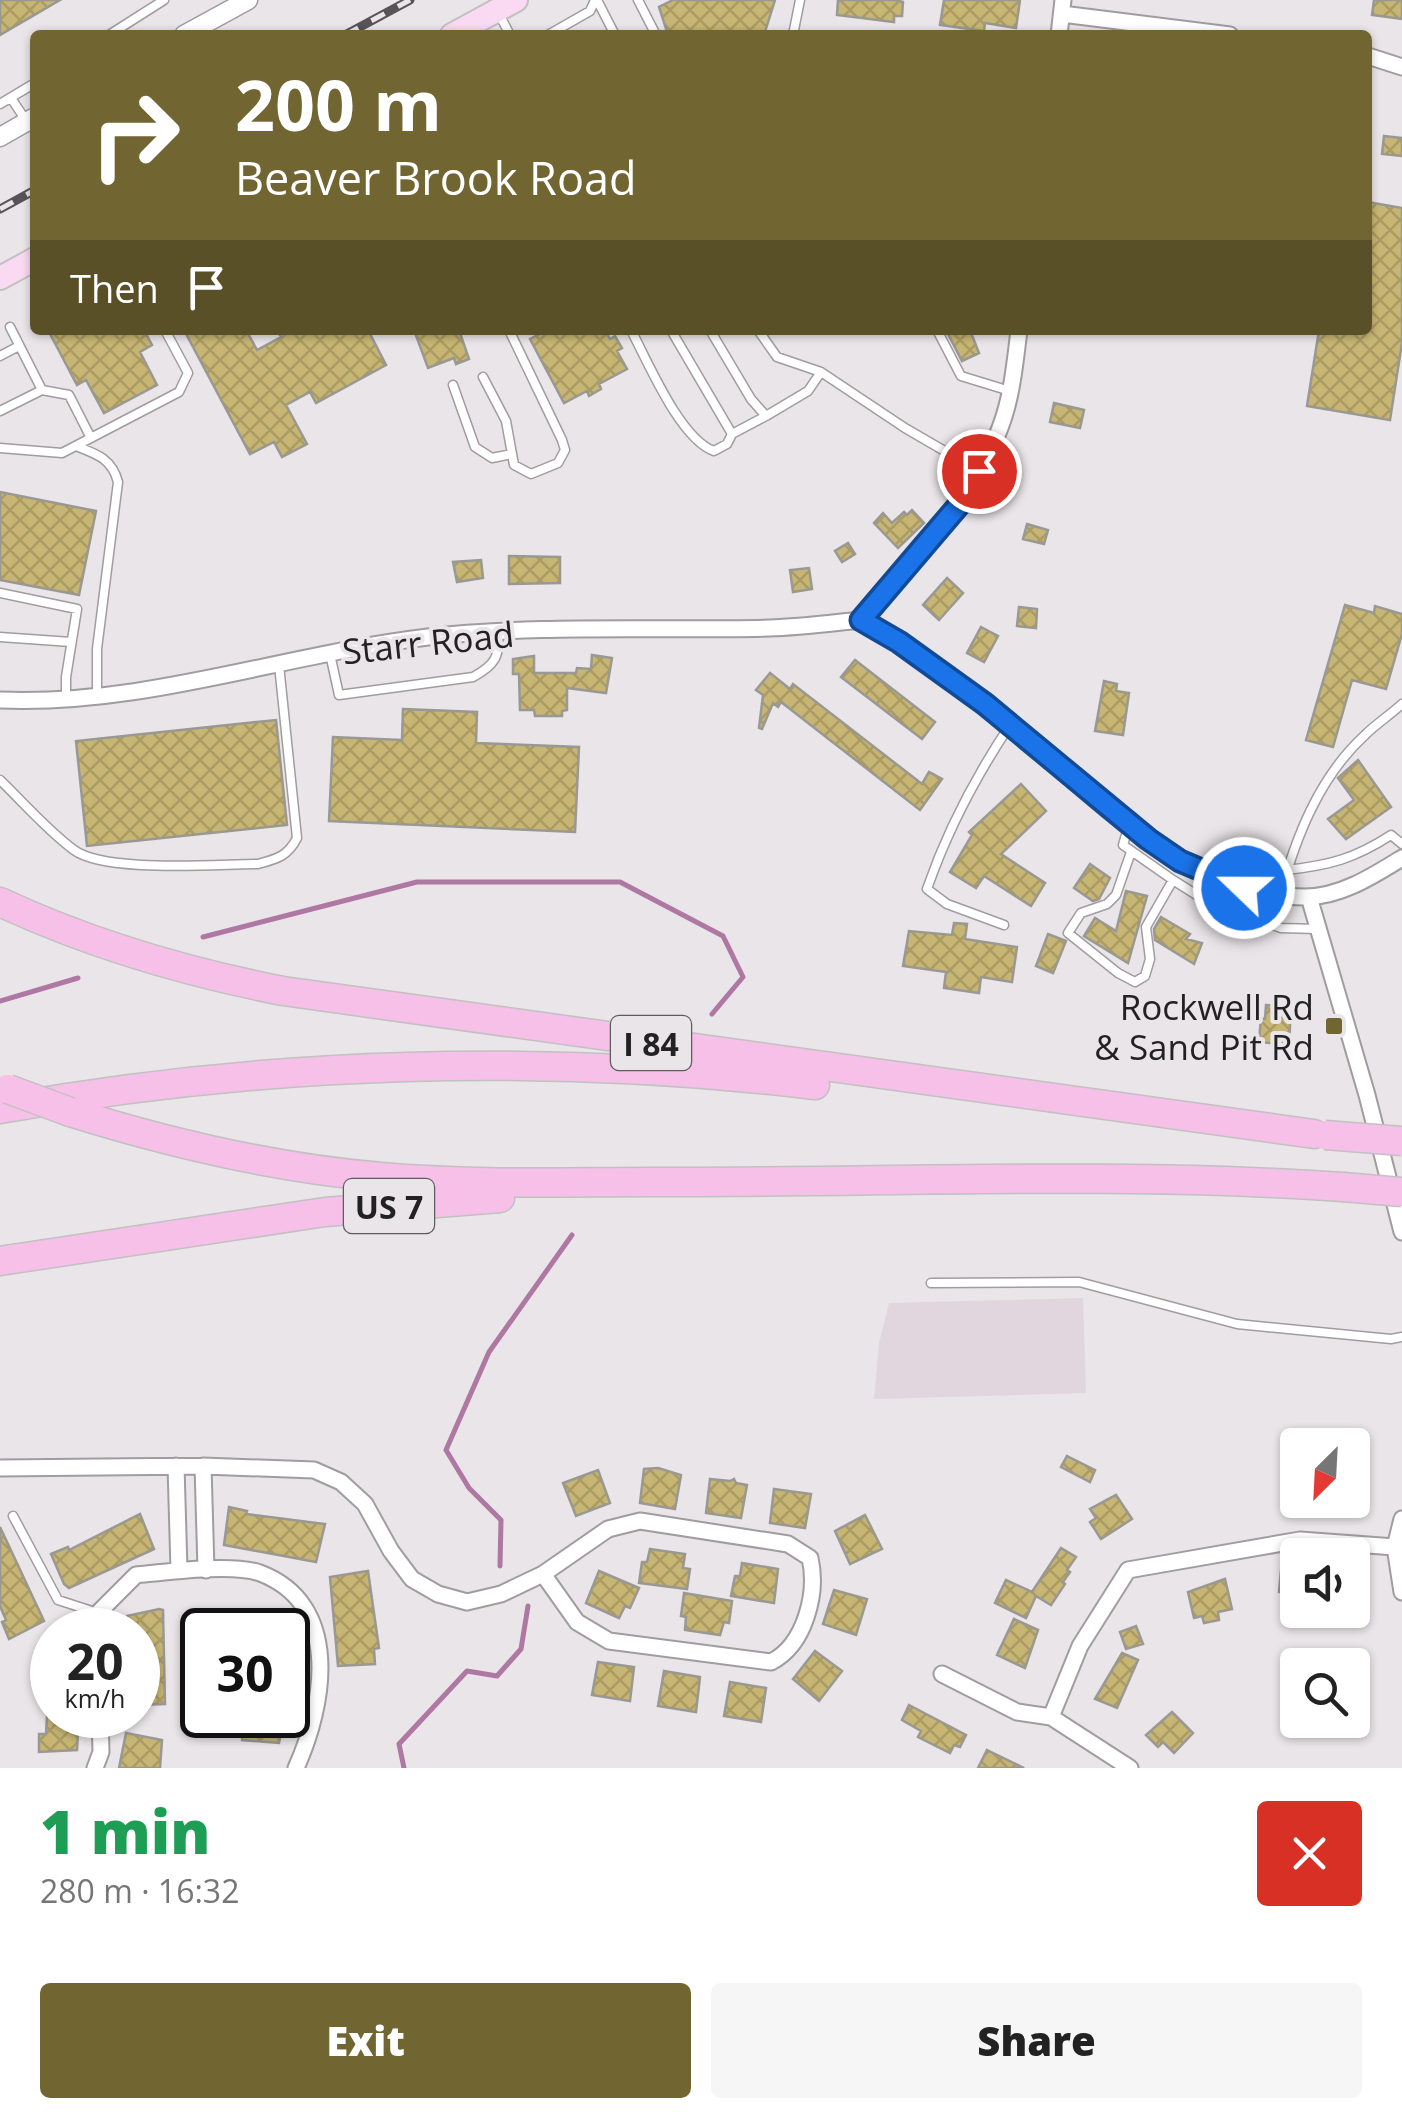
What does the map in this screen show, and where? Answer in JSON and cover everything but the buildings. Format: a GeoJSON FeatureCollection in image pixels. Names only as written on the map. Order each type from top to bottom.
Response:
{"type":"FeatureCollection","features":[{"type":"Feature","properties":{"kind":"highway","name":"I 84"},"geometry":{"type":"LineString","coordinates":[[0,902],[147,957],[283,991],[1319,1134],[1402,1141]]}},
{"type":"Feature","properties":{"kind":"highway"},"geometry":{"type":"LineString","coordinates":[[3,1094],[126,1089],[238,1077],[558,1066],[754,1078],[1033,1114],[1319,1134]]}},
{"type":"Feature","properties":{"kind":"highway"},"geometry":{"type":"LineString","coordinates":[[3,1094],[190,1147],[272,1164],[355,1175],[467,1182],[1230,1180],[1402,1192]]}},
{"type":"Feature","properties":{"kind":"highway","name":"US 7"},"geometry":{"type":"LineString","coordinates":[[0,1263],[218,1226],[379,1207],[780,1183]]}},
{"type":"Feature","properties":{"kind":"main road"},"geometry":{"type":"LineString","coordinates":[[461,30],[506,5]]}},
{"type":"Feature","properties":{"kind":"main road"},"geometry":{"type":"LineString","coordinates":[[0,278],[30,263]]}},
{"type":"Feature","properties":{"kind":"street"},"geometry":{"type":"LineString","coordinates":[[193,30],[248,0]]}},
{"type":"Feature","properties":{"kind":"street"},"geometry":{"type":"LineString","coordinates":[[1063,7],[1200,30]]}},
{"type":"Feature","properties":{"kind":"street"},"geometry":{"type":"LineString","coordinates":[[1372,57],[1402,67]]}},
{"type":"Feature","properties":{"kind":"street"},"geometry":{"type":"LineString","coordinates":[[0,137],[30,121]]}},
{"type":"Feature","properties":{"kind":"street"},"geometry":{"type":"LineString","coordinates":[[1018,335],[1001,426],[979,471],[959,505],[861,620],[899,642],[1010,725],[1180,861],[1244,888],[1309,898],[1361,884],[1402,858]]}},
{"type":"Feature","properties":{"kind":"street","name":"Starr Road"},"geometry":{"type":"LineString","coordinates":[[0,700],[97,698],[279,665],[329,652],[433,636],[774,628],[861,620]]}},
{"type":"Feature","properties":{"kind":"street"},"geometry":{"type":"LineString","coordinates":[[1309,898],[1367,1095],[1402,1232]]}},
{"type":"Feature","properties":{"kind":"street"},"geometry":{"type":"LineString","coordinates":[[176,1466],[179,1570]]}},
{"type":"Feature","properties":{"kind":"street"},"geometry":{"type":"LineString","coordinates":[[203,1466],[206,1570]]}},
{"type":"Feature","properties":{"kind":"street"},"geometry":{"type":"LineString","coordinates":[[0,1468],[203,1466],[314,1470],[341,1482],[365,1504],[412,1579],[438,1594],[467,1602],[502,1594],[543,1574],[608,1529],[640,1522],[788,1544],[810,1558],[815,1579],[800,1632],[787,1654],[771,1662],[609,1641],[577,1622],[543,1574]]}},
{"type":"Feature","properties":{"kind":"street"},"geometry":{"type":"LineString","coordinates":[[1402,1519],[1396,1546],[1402,1592]]}},
{"type":"Feature","properties":{"kind":"street"},"geometry":{"type":"LineString","coordinates":[[1051,1717],[1080,1646],[1128,1570],[1300,1540],[1396,1546]]}},
{"type":"Feature","properties":{"kind":"street"},"geometry":{"type":"LineString","coordinates":[[109,1608],[136,1575],[179,1570],[258,1572],[299,1598],[317,1634],[321,1676],[308,1742],[296,1768]]}},
{"type":"Feature","properties":{"kind":"street"},"geometry":{"type":"LineString","coordinates":[[942,1674],[1017,1712],[1051,1717],[1130,1768]]}},
{"type":"Feature","properties":{"kind":"street"},"geometry":{"type":"LineString","coordinates":[[95,1768],[101,1738]]}},
{"type":"Feature","properties":{"kind":"lane"},"geometry":{"type":"LineString","coordinates":[[117,30],[164,0]]}},
{"type":"Feature","properties":{"kind":"lane"},"geometry":{"type":"LineString","coordinates":[[557,30],[590,11],[596,0]]}},
{"type":"Feature","properties":{"kind":"lane"},"geometry":{"type":"LineString","coordinates":[[596,0],[612,30]]}},
{"type":"Feature","properties":{"kind":"lane"},"geometry":{"type":"LineString","coordinates":[[638,0],[653,30]]}},
{"type":"Feature","properties":{"kind":"lane"},"geometry":{"type":"LineString","coordinates":[[794,30],[800,0]]}},
{"type":"Feature","properties":{"kind":"lane"},"geometry":{"type":"LineString","coordinates":[[506,5],[509,30]]}},
{"type":"Feature","properties":{"kind":"lane"},"geometry":{"type":"LineString","coordinates":[[0,104],[30,85]]}},
{"type":"Feature","properties":{"kind":"lane"},"geometry":{"type":"LineString","coordinates":[[11,98],[30,119]]}},
{"type":"Feature","properties":{"kind":"lane"},"geometry":{"type":"LineString","coordinates":[[10,328],[42,390]]}},
{"type":"Feature","properties":{"kind":"lane"},"geometry":{"type":"LineString","coordinates":[[0,448],[62,453],[179,392],[188,373],[168,335]]}},
{"type":"Feature","properties":{"kind":"lane"},"geometry":{"type":"LineString","coordinates":[[483,376],[506,421],[514,465],[530,474],[558,463],[565,450],[511,335]]}},
{"type":"Feature","properties":{"kind":"lane"},"geometry":{"type":"LineString","coordinates":[[634,335],[687,429],[702,447],[714,451],[726,444],[732,434],[808,392],[821,372]]}},
{"type":"Feature","properties":{"kind":"lane"},"geometry":{"type":"LineString","coordinates":[[674,335],[732,434]]}},
{"type":"Feature","properties":{"kind":"lane"},"geometry":{"type":"LineString","coordinates":[[713,335],[751,399],[766,416]]}},
{"type":"Feature","properties":{"kind":"lane"},"geometry":{"type":"LineString","coordinates":[[762,335],[777,357],[821,372],[979,471]]}},
{"type":"Feature","properties":{"kind":"lane"},"geometry":{"type":"LineString","coordinates":[[940,335],[961,376],[1010,390]]}},
{"type":"Feature","properties":{"kind":"lane"},"geometry":{"type":"LineString","coordinates":[[0,356],[20,346]]}},
{"type":"Feature","properties":{"kind":"lane"},"geometry":{"type":"LineString","coordinates":[[453,385],[475,447],[492,458],[512,454]]}},
{"type":"Feature","properties":{"kind":"lane"},"geometry":{"type":"LineString","coordinates":[[0,411],[42,390],[69,394],[91,438]]}},
{"type":"Feature","properties":{"kind":"lane"},"geometry":{"type":"LineString","coordinates":[[76,446],[102,456],[114,469],[118,482],[97,649],[97,698]]}},
{"type":"Feature","properties":{"kind":"lane"},"geometry":{"type":"LineString","coordinates":[[0,593],[76,609],[66,700]]}},
{"type":"Feature","properties":{"kind":"lane"},"geometry":{"type":"LineString","coordinates":[[329,652],[339,695],[473,678],[492,666],[499,654],[498,632]]}},
{"type":"Feature","properties":{"kind":"lane"},"geometry":{"type":"LineString","coordinates":[[0,636],[72,642]]}},
{"type":"Feature","properties":{"kind":"lane"},"geometry":{"type":"LineString","coordinates":[[0,780],[74,851],[91,860],[117,864],[258,864],[279,858],[291,851],[297,838],[279,665]]}},
{"type":"Feature","properties":{"kind":"lane"},"geometry":{"type":"LineString","coordinates":[[1280,895],[1296,839],[1330,776],[1364,736],[1402,704]]}},
{"type":"Feature","properties":{"kind":"lane"},"geometry":{"type":"LineString","coordinates":[[1004,925],[947,904],[927,889],[941,848],[981,769],[1010,725]]}},
{"type":"Feature","properties":{"kind":"lane"},"geometry":{"type":"LineString","coordinates":[[1129,824],[1123,845],[1203,899],[1281,928],[1317,928]]}},
{"type":"Feature","properties":{"kind":"lane"},"geometry":{"type":"LineString","coordinates":[[1286,870],[1332,865],[1358,856],[1391,835],[1402,844]]}},
{"type":"Feature","properties":{"kind":"lane"},"geometry":{"type":"LineString","coordinates":[[1131,852],[1116,895],[1107,904],[1080,914],[1068,933],[1135,982],[1145,976],[1150,959],[1146,927],[1173,880]]}},
{"type":"Feature","properties":{"kind":"lane"},"geometry":{"type":"LineString","coordinates":[[931,1283],[1078,1282],[1237,1324],[1391,1339],[1402,1336]]}},
{"type":"Feature","properties":{"kind":"lane"},"geometry":{"type":"LineString","coordinates":[[14,1516],[58,1600],[73,1608]]}},
{"type":"Feature","properties":{"kind":"shaded area"},"geometry":{"type":"Polygon","coordinates":[[[1083,1298],[1086,1393],[874,1399],[879,1343],[889,1303],[1083,1298]]]}},
{"type":"Feature","properties":{"kind":"waterway"},"geometry":{"type":"LineString","coordinates":[[203,937],[417,882],[620,882],[723,936],[743,977],[712,1014]]}},
{"type":"Feature","properties":{"kind":"waterway"},"geometry":{"type":"LineString","coordinates":[[0,1001],[78,978]]}},
{"type":"Feature","properties":{"kind":"waterway"},"geometry":{"type":"LineString","coordinates":[[500,1566],[501,1520],[469,1488],[446,1450],[489,1352],[572,1235]]}},
{"type":"Feature","properties":{"kind":"waterway"},"geometry":{"type":"LineString","coordinates":[[404,1768],[399,1744],[467,1671],[497,1676],[521,1649],[528,1606]]}},
{"type":"Feature","properties":{"kind":"railway"},"geometry":{"type":"LineString","coordinates":[[354,30],[410,0]]}},
{"type":"Feature","properties":{"kind":"railway"},"geometry":{"type":"LineString","coordinates":[[0,209],[30,193]]}},
{"type":"Feature","properties":{"kind":"place","name":"Rockwell Rd & Sand Pit Rd"},"geometry":{"type":"Point","coordinates":[1334,1026]}},
{"type":"Feature","properties":{"kind":"route"},"geometry":{"type":"LineString","coordinates":[[979,471],[959,505],[861,620],[899,642],[985,704],[1148,839],[1180,861],[1244,888]]}}]}
